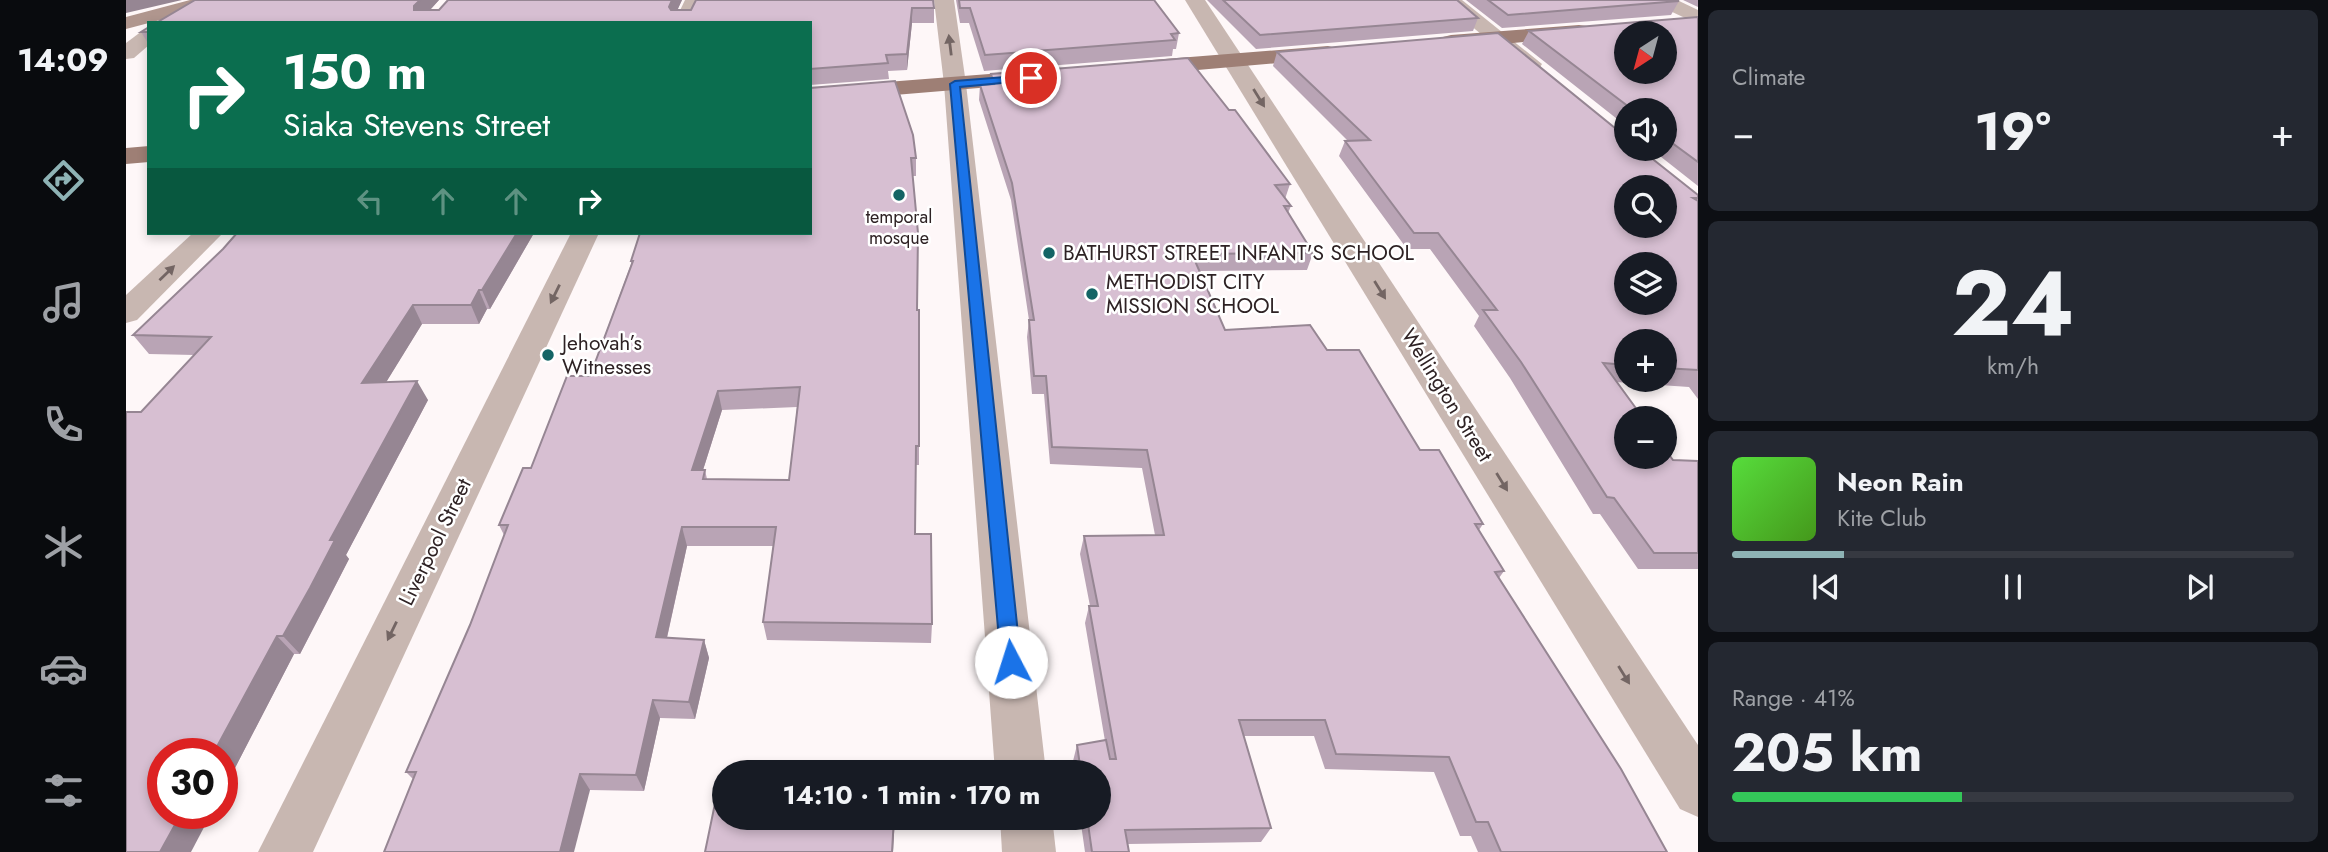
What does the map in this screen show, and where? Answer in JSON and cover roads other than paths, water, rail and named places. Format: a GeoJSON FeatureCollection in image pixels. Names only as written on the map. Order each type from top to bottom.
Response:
{"type":"FeatureCollection","features":[{"type":"Feature","properties":{"kind":"main road"},"geometry":{"type":"LineString","coordinates":[[126,23],[165,17],[215,0]]}},
{"type":"Feature","properties":{"kind":"main road"},"geometry":{"type":"LineString","coordinates":[[1677,22],[1698,19]]}},
{"type":"Feature","properties":{"kind":"main road"},"geometry":{"type":"LineString","coordinates":[[1424,44],[1605,29]]}},
{"type":"Feature","properties":{"kind":"main road"},"geometry":{"type":"LineString","coordinates":[[1115,70],[1356,51]]}},
{"type":"Feature","properties":{"kind":"main road"},"geometry":{"type":"LineString","coordinates":[[812,95],[1061,75]]}},
{"type":"Feature","properties":{"kind":"main road"},"geometry":{"type":"LineString","coordinates":[[126,156],[147,154]]}},
{"type":"Feature","properties":{"kind":"street"},"geometry":{"type":"LineString","coordinates":[[685,21],[695,0]]}},
{"type":"Feature","properties":{"kind":"street"},"geometry":{"type":"LineString","coordinates":[[944,0],[955,84],[1020,760]]}},
{"type":"Feature","properties":{"kind":"street","name":"Wellington Street"},"geometry":{"type":"LineString","coordinates":[[1195,0],[1698,791]]}},
{"type":"Feature","properties":{"kind":"street"},"geometry":{"type":"LineString","coordinates":[[1450,0],[1551,82]]}},
{"type":"Feature","properties":{"kind":"street"},"geometry":{"type":"LineString","coordinates":[[1662,0],[1698,19]]}},
{"type":"Feature","properties":{"kind":"street"},"geometry":{"type":"LineString","coordinates":[[126,53],[147,37]]}},
{"type":"Feature","properties":{"kind":"street"},"geometry":{"type":"LineString","coordinates":[[126,313],[207,235]]}},
{"type":"Feature","properties":{"kind":"street","name":"Liverpool Street"},"geometry":{"type":"LineString","coordinates":[[285,852],[584,235]]}},
{"type":"Feature","properties":{"kind":"street"},"geometry":{"type":"LineString","coordinates":[[1027,830],[1029,852]]}},
{"type":"Feature","properties":{"kind":"place","name":"temporal mosque"},"geometry":{"type":"Point","coordinates":[899,195]}},
{"type":"Feature","properties":{"kind":"place","name":"BATHURST STREET INFANT'S SCHOOL"},"geometry":{"type":"Point","coordinates":[1049,253]}},
{"type":"Feature","properties":{"kind":"place","name":"METHODIST CITY MISSION SCHOOL"},"geometry":{"type":"Point","coordinates":[1092,294]}},
{"type":"Feature","properties":{"kind":"place","name":"Jehovah’s Witnesses"},"geometry":{"type":"Point","coordinates":[548,355]}}]}
